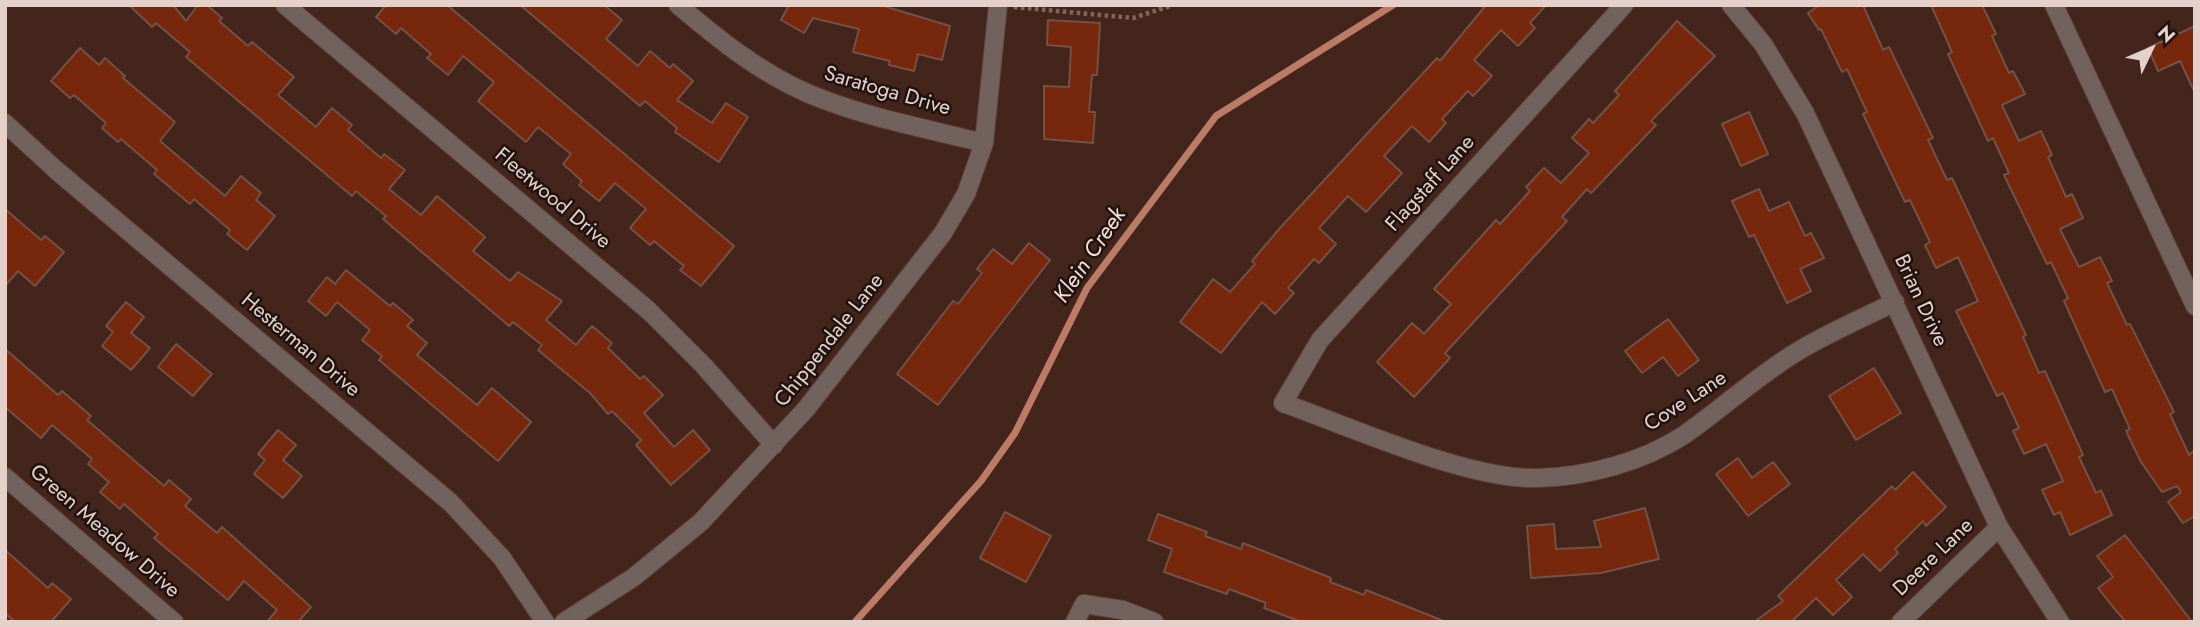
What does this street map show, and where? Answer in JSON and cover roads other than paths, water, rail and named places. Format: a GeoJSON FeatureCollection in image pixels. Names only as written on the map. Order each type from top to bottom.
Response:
{"type":"FeatureCollection","features":[{"type":"Feature","properties":{"kind":"street","name":"Fleetwood Drive"},"geometry":{"type":"LineString","coordinates":[[285,5],[649,310],[774,444]]}},
{"type":"Feature","properties":{"kind":"street","name":"Saratoga Drive"},"geometry":{"type":"LineString","coordinates":[[678,5],[723,43],[769,74],[806,93],[862,113],[984,143]]}},
{"type":"Feature","properties":{"kind":"street","name":"Flagstaff Lane"},"geometry":{"type":"LineString","coordinates":[[1283,402],[1320,340],[1624,5]]}},
{"type":"Feature","properties":{"kind":"street","name":"Brian Drive"},"geometry":{"type":"LineString","coordinates":[[1731,5],[1763,44],[1795,94],[1999,527],[2060,622]]}},
{"type":"Feature","properties":{"kind":"street"},"geometry":{"type":"LineString","coordinates":[[2054,5],[2195,306]]}},
{"type":"Feature","properties":{"kind":"street","name":"Chippendale Lane"},"geometry":{"type":"LineString","coordinates":[[564,622],[673,548],[807,409],[943,233],[966,194],[984,143],[1005,6]]}},
{"type":"Feature","properties":{"kind":"street","name":"Hesterman Drive"},"geometry":{"type":"LineString","coordinates":[[5,123],[56,170],[451,503],[502,558],[545,622]]}},
{"type":"Feature","properties":{"kind":"street","name":"Cove Lane"},"geometry":{"type":"LineString","coordinates":[[1283,402],[1459,465],[1485,471],[1536,478],[1605,468],[1645,455],[1681,436],[1799,351],[1895,302]]}},
{"type":"Feature","properties":{"kind":"street","name":"Green Meadow Drive"},"geometry":{"type":"LineString","coordinates":[[5,477],[174,622]]}},
{"type":"Feature","properties":{"kind":"street","name":"Deere Lane"},"geometry":{"type":"LineString","coordinates":[[1901,622],[1999,527]]}},
{"type":"Feature","properties":{"kind":"street"},"geometry":{"type":"LineString","coordinates":[[1075,622],[1084,604],[1123,610],[1154,622]]}},
{"type":"Feature","properties":{"kind":"waterway","name":"Klein Creek"},"geometry":{"type":"LineString","coordinates":[[855,622],[981,481],[1015,433],[1087,288],[1216,116],[1393,5]]}}]}
